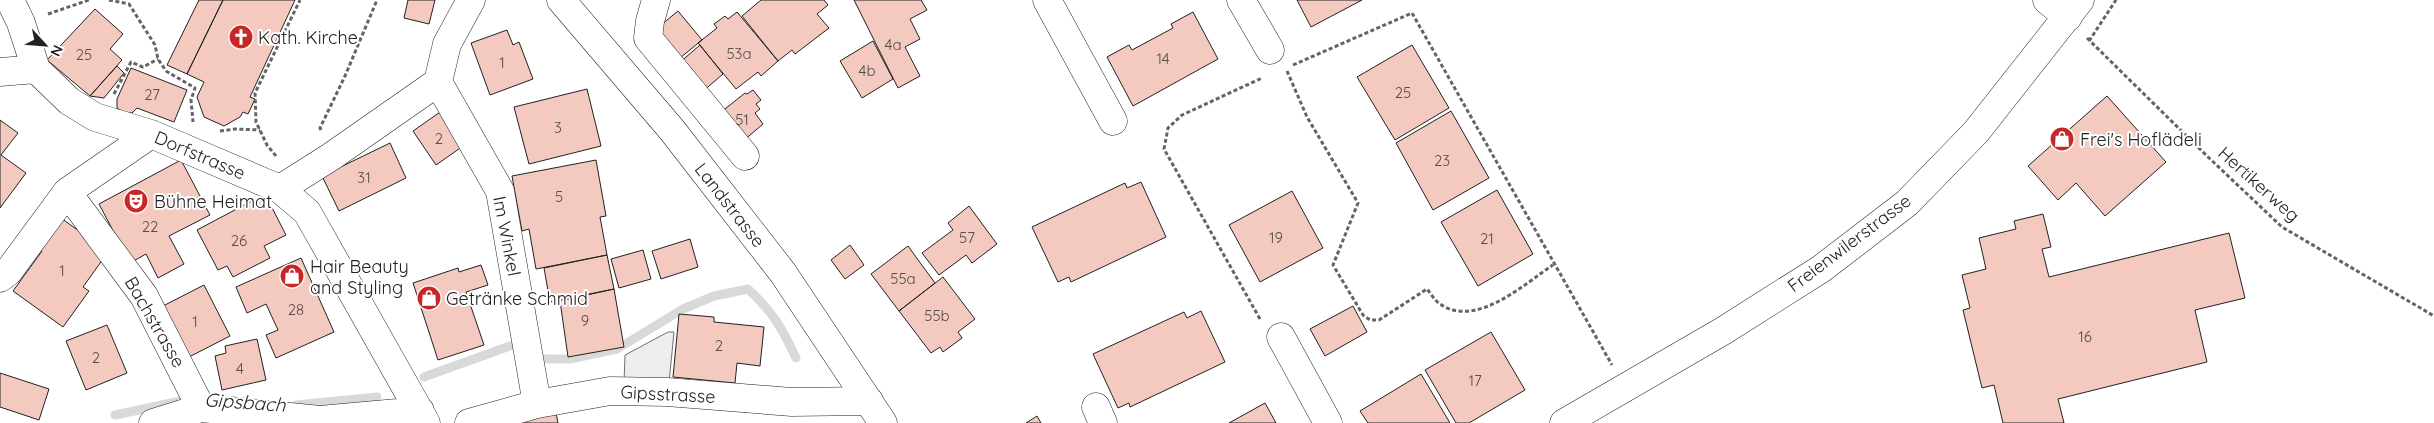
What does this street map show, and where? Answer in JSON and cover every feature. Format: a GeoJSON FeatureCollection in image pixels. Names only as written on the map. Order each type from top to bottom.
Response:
{"type":"FeatureCollection","features":[{"type":"Feature","properties":{"kind":"street"},"geometry":{"type":"LineString","coordinates":[[288,185],[438,82],[447,44],[472,0]]}},
{"type":"Feature","properties":{"kind":"street","name":"Landstrasse"},"geometry":{"type":"LineString","coordinates":[[561,0],[672,130],[783,273],[876,412]]}},
{"type":"Feature","properties":{"kind":"street"},"geometry":{"type":"LineString","coordinates":[[656,0],[650,21],[648,38],[745,156]]}},
{"type":"Feature","properties":{"kind":"street"},"geometry":{"type":"LineString","coordinates":[[1047,0],[1113,121]]}},
{"type":"Feature","properties":{"kind":"street"},"geometry":{"type":"LineString","coordinates":[[1241,0],[1276,66]]}},
{"type":"Feature","properties":{"kind":"street"},"geometry":{"type":"LineString","coordinates":[[2047,0],[2074,9]]}},
{"type":"Feature","properties":{"kind":"street","name":"Freienwilerstrasse"},"geometry":{"type":"LineString","coordinates":[[1564,423],[1821,269],[1907,202],[1976,132],[2074,9]]}},
{"type":"Feature","properties":{"kind":"street","name":"Dorfstrasse"},"geometry":{"type":"LineString","coordinates":[[16,11],[36,69],[69,101],[101,119],[152,134],[288,185],[307,212],[423,417]]}},
{"type":"Feature","properties":{"kind":"street"},"geometry":{"type":"LineString","coordinates":[[0,72],[36,69]]}},
{"type":"Feature","properties":{"kind":"street","name":"Im Winkel"},"geometry":{"type":"LineString","coordinates":[[438,82],[500,191],[537,404]]}},
{"type":"Feature","properties":{"kind":"street"},"geometry":{"type":"LineString","coordinates":[[0,278],[8,272],[67,192],[152,134]]}},
{"type":"Feature","properties":{"kind":"street","name":"Bachstrasse"},"geometry":{"type":"LineString","coordinates":[[67,192],[144,296],[197,398]]}},
{"type":"Feature","properties":{"kind":"street"},"geometry":{"type":"LineString","coordinates":[[1281,337],[1328,423]]}},
{"type":"Feature","properties":{"kind":"street","name":"Gipsstrasse"},"geometry":{"type":"LineString","coordinates":[[469,423],[537,404],[610,391],[667,392],[798,413],[876,412]]}},
{"type":"Feature","properties":{"kind":"street"},"geometry":{"type":"LineString","coordinates":[[153,423],[197,398],[320,420],[423,417]]}},
{"type":"Feature","properties":{"kind":"path"},"geometry":{"type":"LineString","coordinates":[[16,11],[89,0]]}},
{"type":"Feature","properties":{"kind":"path"},"geometry":{"type":"LineString","coordinates":[[109,0],[129,4],[155,45],[158,59],[166,71],[195,88],[191,100],[192,122],[200,126]]}},
{"type":"Feature","properties":{"kind":"path"},"geometry":{"type":"LineString","coordinates":[[288,185],[256,122],[255,94],[300,0]]}},
{"type":"Feature","properties":{"kind":"path"},"geometry":{"type":"LineString","coordinates":[[332,156],[320,128],[345,76],[377,0]]}},
{"type":"Feature","properties":{"kind":"path"},"geometry":{"type":"LineString","coordinates":[[1281,337],[1269,335],[1164,149],[1168,128],[1182,115],[1276,66],[1412,14],[1553,265],[1625,388]]}},
{"type":"Feature","properties":{"kind":"path","name":"Hertikerweg"},"geometry":{"type":"LineString","coordinates":[[2089,41],[2282,227],[2434,316]]}},
{"type":"Feature","properties":{"kind":"path"},"geometry":{"type":"LineString","coordinates":[[101,119],[131,62],[143,66],[158,59]]}},
{"type":"Feature","properties":{"kind":"path"},"geometry":{"type":"LineString","coordinates":[[1276,66],[1358,203],[1333,265],[1363,316],[1370,320],[1379,320],[1427,289],[1440,304],[1457,310],[1475,312],[1492,305],[1553,265]]}},
{"type":"Feature","properties":{"kind":"path"},"geometry":{"type":"LineString","coordinates":[[215,132],[235,129],[260,130]]}},
{"type":"Feature","properties":{"kind":"shaded area"},"geometry":{"type":"Polygon","coordinates":[[[668,332],[674,332],[669,383],[624,382],[625,355],[668,332]]]}},
{"type":"Feature","properties":{"kind":"building"},"geometry":{"type":"Polygon","coordinates":[[[199,0],[223,0],[187,74],[167,65],[199,0]]]}},
{"type":"Feature","properties":{"kind":"building","name":"Kath. Kirche"},"geometry":{"type":"Polygon","coordinates":[[[223,0],[295,0],[250,97],[255,99],[248,114],[243,112],[240,117],[224,126],[204,117],[197,97],[204,82],[187,74],[223,0]]]}},
{"type":"Feature","properties":{"kind":"building"},"geometry":{"type":"Polygon","coordinates":[[[408,0],[435,0],[429,24],[404,18],[408,0]]]}},
{"type":"Feature","properties":{"kind":"building"},"geometry":{"type":"Polygon","coordinates":[[[761,0],[824,0],[828,5],[817,14],[829,28],[795,54],[792,50],[778,61],[742,16],[761,0]]]}},
{"type":"Feature","properties":{"kind":"building"},"geometry":{"type":"Polygon","coordinates":[[[854,0],[921,0],[927,10],[910,19],[920,39],[905,47],[920,76],[898,88],[854,0]]]}},
{"type":"Feature","properties":{"kind":"building"},"geometry":{"type":"Polygon","coordinates":[[[1297,0],[1362,0],[1311,27],[1297,0]]]}},
{"type":"Feature","properties":{"kind":"building"},"geometry":{"type":"Polygon","coordinates":[[[95,9],[123,34],[110,49],[122,60],[90,96],[47,60],[95,9]]]}},
{"type":"Feature","properties":{"kind":"building"},"geometry":{"type":"Polygon","coordinates":[[[678,11],[702,40],[680,58],[656,29],[678,11]]]}},
{"type":"Feature","properties":{"kind":"building"},"geometry":{"type":"Polygon","coordinates":[[[737,12],[778,61],[761,76],[758,72],[736,89],[698,43],[717,28],[714,24],[725,16],[728,19],[737,12]]]}},
{"type":"Feature","properties":{"kind":"building"},"geometry":{"type":"Polygon","coordinates":[[[1193,12],[1218,59],[1133,106],[1107,57],[1129,45],[1132,50],[1173,28],[1171,24],[1193,12]]]}},
{"type":"Feature","properties":{"kind":"building"},"geometry":{"type":"Polygon","coordinates":[[[507,30],[513,45],[519,42],[533,79],[490,95],[471,43],[507,30]]]}},
{"type":"Feature","properties":{"kind":"building"},"geometry":{"type":"Polygon","coordinates":[[[873,41],[893,79],[862,98],[840,61],[873,41]]]}},
{"type":"Feature","properties":{"kind":"building"},"geometry":{"type":"Polygon","coordinates":[[[700,45],[723,74],[702,92],[679,63],[700,45]]]}},
{"type":"Feature","properties":{"kind":"building"},"geometry":{"type":"Polygon","coordinates":[[[1412,45],[1449,108],[1395,140],[1357,77],[1412,45]]]}},
{"type":"Feature","properties":{"kind":"building"},"geometry":{"type":"Polygon","coordinates":[[[117,66],[124,73],[104,98],[90,96],[117,66]]]}},
{"type":"Feature","properties":{"kind":"building"},"geometry":{"type":"Polygon","coordinates":[[[131,68],[187,90],[174,122],[137,108],[132,113],[125,113],[117,108],[117,99],[131,68]]]}},
{"type":"Feature","properties":{"kind":"building"},"geometry":{"type":"Polygon","coordinates":[[[587,89],[601,146],[529,164],[514,107],[587,89]]]}},
{"type":"Feature","properties":{"kind":"building"},"geometry":{"type":"Polygon","coordinates":[[[753,90],[761,100],[756,104],[760,109],[755,113],[763,124],[743,141],[720,113],[745,93],[747,94],[753,90]]]}},
{"type":"Feature","properties":{"kind":"building"},"geometry":{"type":"Polygon","coordinates":[[[2107,96],[2166,162],[2105,216],[2076,183],[2058,200],[2028,166],[2107,96]]]}},
{"type":"Feature","properties":{"kind":"building"},"geometry":{"type":"Polygon","coordinates":[[[443,110],[466,144],[436,165],[413,131],[443,110]]]}},
{"type":"Feature","properties":{"kind":"building"},"geometry":{"type":"Polygon","coordinates":[[[1451,111],[1489,178],[1433,210],[1396,143],[1451,111]]]}},
{"type":"Feature","properties":{"kind":"building"},"geometry":{"type":"Polygon","coordinates":[[[0,120],[18,133],[1,155],[26,173],[0,208],[0,120]]]}},
{"type":"Feature","properties":{"kind":"building"},"geometry":{"type":"Polygon","coordinates":[[[390,143],[406,178],[339,211],[322,176],[390,143]]]}},
{"type":"Feature","properties":{"kind":"building"},"geometry":{"type":"Polygon","coordinates":[[[181,160],[210,215],[169,236],[184,264],[158,278],[146,254],[130,263],[99,204],[181,160]]]}},
{"type":"Feature","properties":{"kind":"building"},"geometry":{"type":"Polygon","coordinates":[[[596,160],[606,216],[600,217],[607,255],[536,269],[529,229],[522,231],[512,176],[596,160]]]}},
{"type":"Feature","properties":{"kind":"building"},"geometry":{"type":"Polygon","coordinates":[[[1141,182],[1166,237],[1071,282],[1069,277],[1058,282],[1032,227],[1125,183],[1127,188],[1141,182]]]}},
{"type":"Feature","properties":{"kind":"building"},"geometry":{"type":"Polygon","coordinates":[[[1497,190],[1533,254],[1478,286],[1441,222],[1497,190]]]}},
{"type":"Feature","properties":{"kind":"building"},"geometry":{"type":"Polygon","coordinates":[[[1292,191],[1323,248],[1260,282],[1229,225],[1292,191]]]}},
{"type":"Feature","properties":{"kind":"building"},"geometry":{"type":"Polygon","coordinates":[[[265,194],[286,235],[264,246],[270,258],[233,277],[227,266],[218,270],[197,230],[265,194]]]}},
{"type":"Feature","properties":{"kind":"building"},"geometry":{"type":"Polygon","coordinates":[[[969,206],[997,244],[972,263],[966,255],[939,275],[922,253],[953,230],[948,223],[969,206]]]}},
{"type":"Feature","properties":{"kind":"building"},"geometry":{"type":"Polygon","coordinates":[[[2043,214],[2051,247],[2042,249],[2049,277],[2229,233],[2245,298],[2195,310],[2207,362],[2058,399],[2064,423],[2003,423],[1994,385],[1982,388],[1963,310],[1970,308],[1962,275],[1986,269],[1979,238],[2016,229],[2014,221],[2043,214]]]}},
{"type":"Feature","properties":{"kind":"building"},"geometry":{"type":"Polygon","coordinates":[[[61,218],[108,252],[83,287],[89,291],[63,327],[13,291],[42,251],[38,249],[61,218]]]}},
{"type":"Feature","properties":{"kind":"building"},"geometry":{"type":"Polygon","coordinates":[[[690,239],[698,267],[661,279],[652,251],[690,239]]]}},
{"type":"Feature","properties":{"kind":"building"},"geometry":{"type":"Polygon","coordinates":[[[850,245],[864,265],[845,279],[831,260],[850,245]]]}},
{"type":"Feature","properties":{"kind":"building"},"geometry":{"type":"Polygon","coordinates":[[[908,246],[935,283],[899,311],[871,274],[908,246]]]}},
{"type":"Feature","properties":{"kind":"building"},"geometry":{"type":"Polygon","coordinates":[[[643,250],[651,279],[619,288],[611,259],[643,250]]]}},
{"type":"Feature","properties":{"kind":"building"},"geometry":{"type":"Polygon","coordinates":[[[607,255],[614,289],[550,302],[544,268],[607,255]]]}},
{"type":"Feature","properties":{"kind":"building"},"geometry":{"type":"Polygon","coordinates":[[[301,258],[334,332],[276,358],[266,335],[278,330],[266,304],[247,313],[236,287],[301,258]]]}},
{"type":"Feature","properties":{"kind":"building"},"geometry":{"type":"Polygon","coordinates":[[[481,265],[488,285],[466,292],[484,345],[438,360],[413,283],[458,268],[459,272],[481,265]]]}},
{"type":"Feature","properties":{"kind":"building"},"geometry":{"type":"Polygon","coordinates":[[[943,277],[975,319],[958,332],[962,338],[943,352],[940,347],[931,353],[899,311],[943,277]]]}},
{"type":"Feature","properties":{"kind":"building"},"geometry":{"type":"Polygon","coordinates":[[[204,285],[230,336],[187,358],[161,307],[204,285]]]}},
{"type":"Feature","properties":{"kind":"building"},"geometry":{"type":"Polygon","coordinates":[[[614,289],[624,347],[568,357],[560,301],[614,289]]]}},
{"type":"Feature","properties":{"kind":"building"},"geometry":{"type":"Polygon","coordinates":[[[1353,306],[1367,332],[1325,356],[1310,329],[1353,306]]]}},
{"type":"Feature","properties":{"kind":"building"},"geometry":{"type":"Polygon","coordinates":[[[1201,311],[1225,362],[1130,407],[1129,403],[1118,408],[1093,354],[1184,312],[1187,318],[1201,311]]]}},
{"type":"Feature","properties":{"kind":"building"},"geometry":{"type":"Polygon","coordinates":[[[679,314],[714,317],[714,322],[764,327],[760,366],[737,363],[735,383],[673,377],[679,314]]]}},
{"type":"Feature","properties":{"kind":"building"},"geometry":{"type":"Polygon","coordinates":[[[107,325],[127,373],[86,390],[66,341],[107,325]]]}},
{"type":"Feature","properties":{"kind":"building"},"geometry":{"type":"Polygon","coordinates":[[[1491,332],[1525,390],[1469,423],[1456,423],[1425,370],[1491,332]]]}},
{"type":"Feature","properties":{"kind":"building"},"geometry":{"type":"Polygon","coordinates":[[[257,339],[266,380],[222,390],[215,356],[226,353],[225,346],[257,339]]]}},
{"type":"Feature","properties":{"kind":"building"},"geometry":{"type":"Polygon","coordinates":[[[0,373],[49,389],[39,420],[0,407],[0,373]]]}},
{"type":"Feature","properties":{"kind":"building"},"geometry":{"type":"Polygon","coordinates":[[[1421,374],[1450,423],[1368,423],[1360,411],[1421,374]]]}},
{"type":"Feature","properties":{"kind":"building"},"geometry":{"type":"Polygon","coordinates":[[[1265,403],[1276,423],[1229,423],[1265,403]]]}},
{"type":"Feature","properties":{"kind":"building"},"geometry":{"type":"Polygon","coordinates":[[[556,413],[558,423],[515,423],[556,413]]]}},
{"type":"Feature","properties":{"kind":"building"},"geometry":{"type":"Polygon","coordinates":[[[1037,416],[1041,423],[1026,423],[1037,416]]]}},
{"type":"Feature","properties":{"kind":"waterway"},"geometry":{"type":"LineString","coordinates":[[544,359],[570,359],[617,349],[683,309],[714,296],[748,289],[764,305],[776,321],[796,358]]}},
{"type":"Feature","properties":{"kind":"waterway"},"geometry":{"type":"LineString","coordinates":[[424,377],[510,346]]}},
{"type":"Feature","properties":{"kind":"waterway","name":"Gipsbach"},"geometry":{"type":"LineString","coordinates":[[296,405],[377,397]]}},
{"type":"Feature","properties":{"kind":"waterway","name":"Gipsbach"},"geometry":{"type":"LineString","coordinates":[[115,415],[190,399]]}},
{"type":"Feature","properties":{"kind":"place","name":"Kath. Kirche"},"geometry":{"type":"Point","coordinates":[241,37]}},
{"type":"Feature","properties":{"kind":"place","name":"Frei's Hoflädeli"},"geometry":{"type":"Point","coordinates":[2062,139]}},
{"type":"Feature","properties":{"kind":"place","name":"Bühne Heimat"},"geometry":{"type":"Point","coordinates":[136,201]}},
{"type":"Feature","properties":{"kind":"place","name":"Hair Beauty and Styling"},"geometry":{"type":"Point","coordinates":[292,276]}},
{"type":"Feature","properties":{"kind":"place","name":"Getränke Schmid"},"geometry":{"type":"Point","coordinates":[429,298]}}]}
